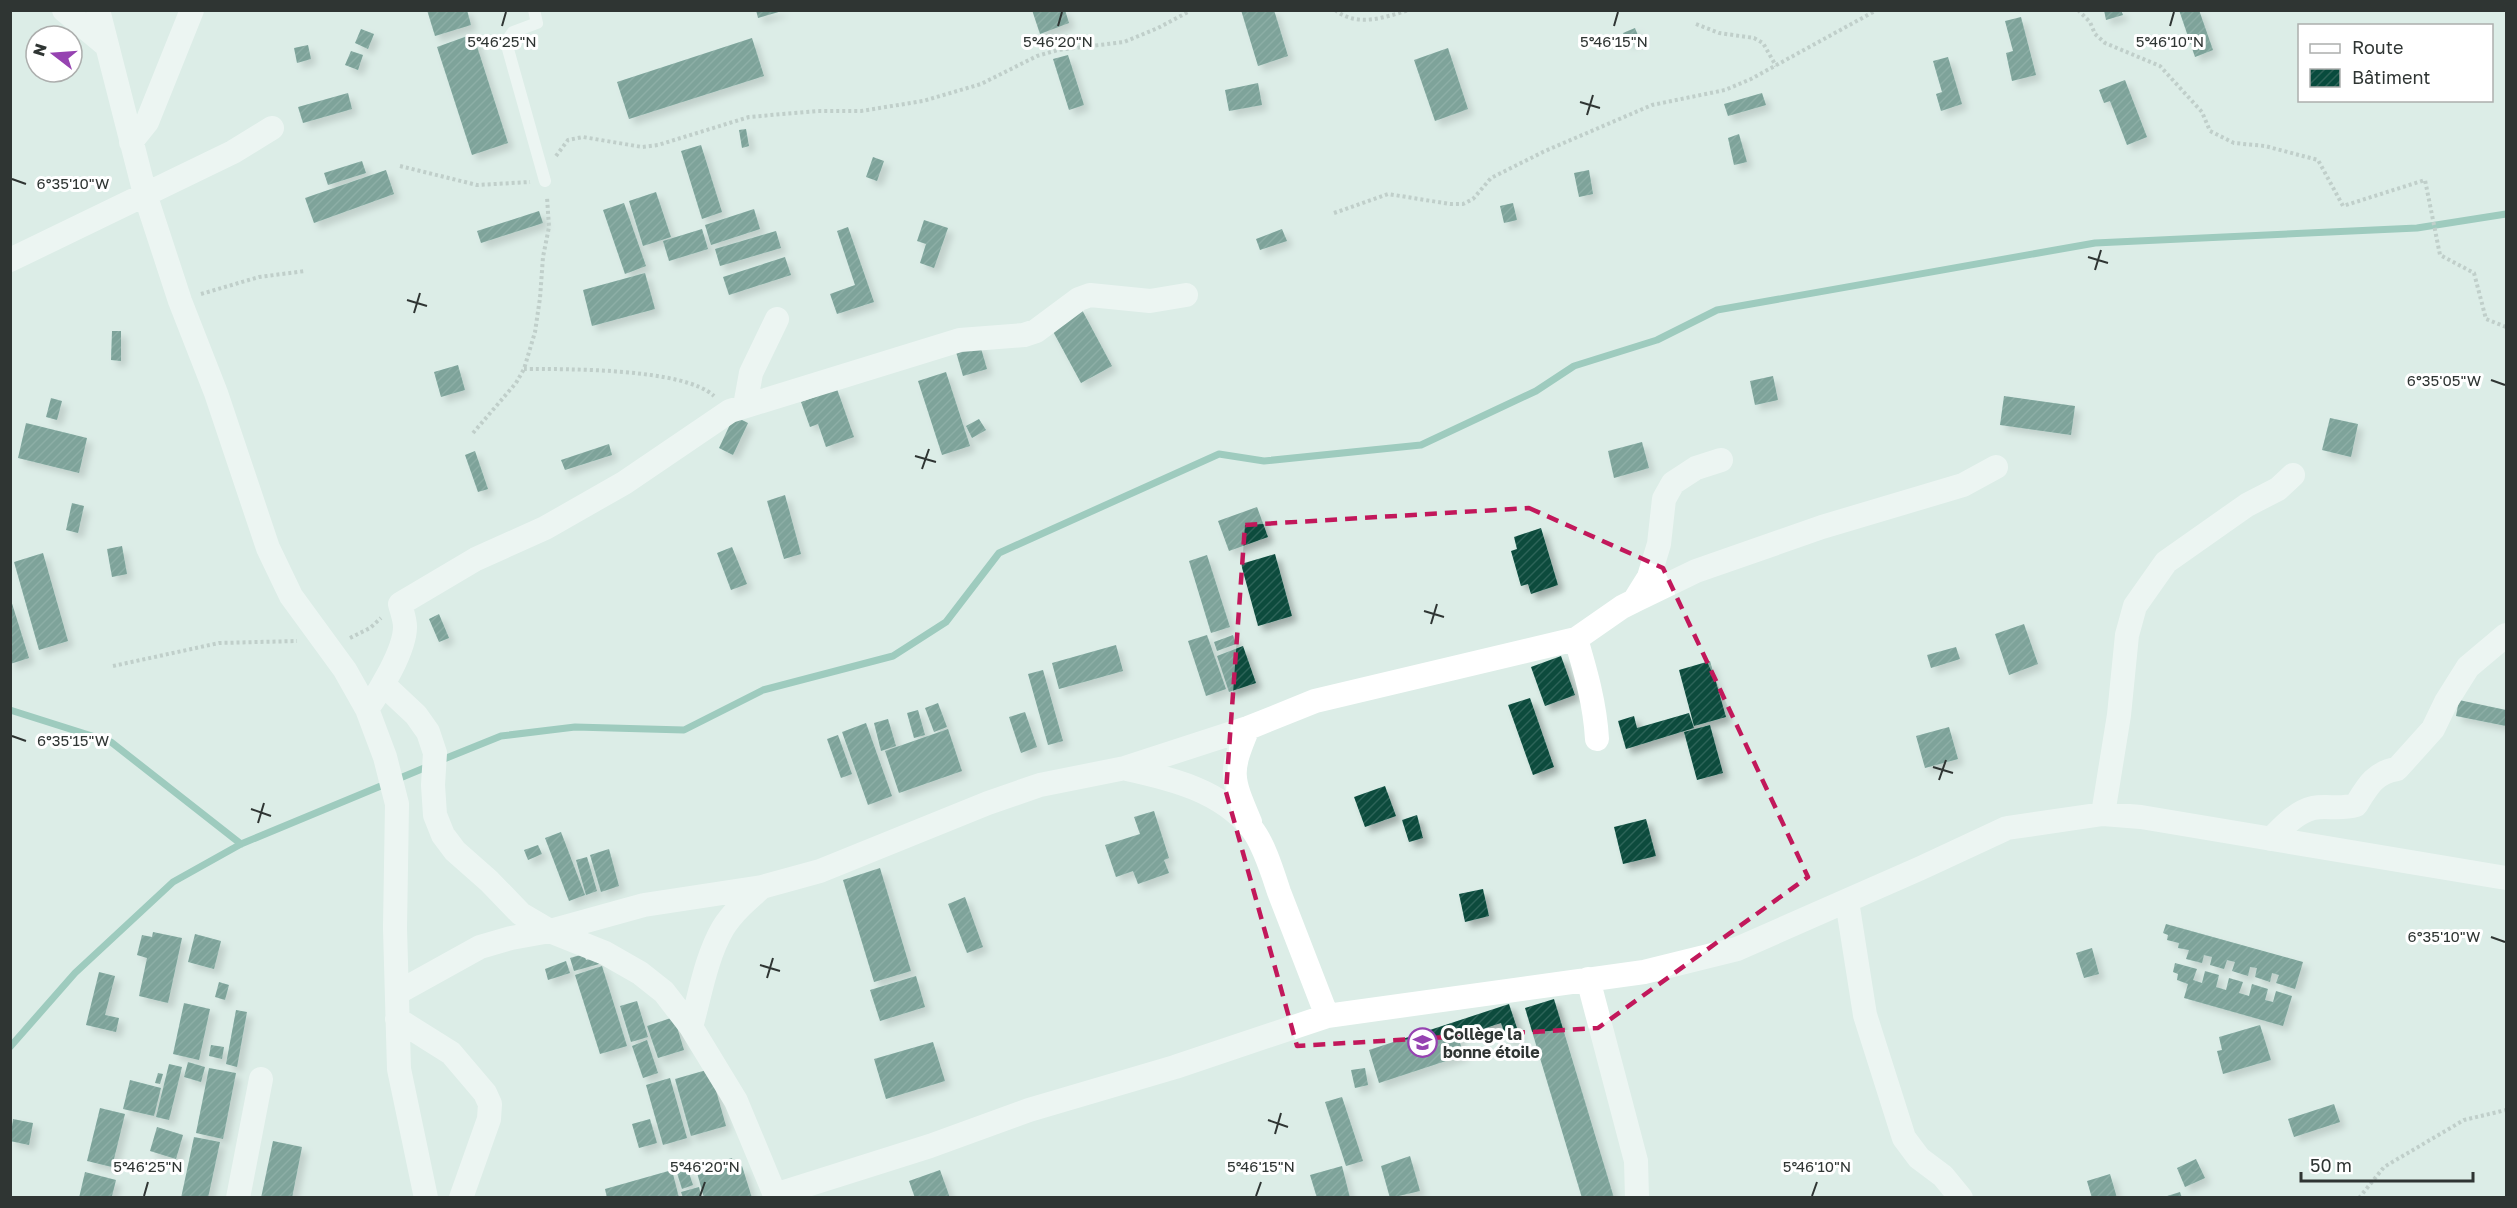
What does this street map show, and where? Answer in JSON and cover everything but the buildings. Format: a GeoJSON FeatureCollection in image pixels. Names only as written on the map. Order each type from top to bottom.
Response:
{"type":"FeatureCollection","features":[{"type":"Feature","properties":{"kind":"street"},"geometry":{"type":"LineString","coordinates":[[64,10],[106,45]]}},
{"type":"Feature","properties":{"kind":"street"},"geometry":{"type":"LineString","coordinates":[[98,10],[145,194],[180,301],[216,393],[268,548],[291,596],[345,670],[367,709],[385,757],[397,804],[395,928],[399,1069],[426,1197]]}},
{"type":"Feature","properties":{"kind":"street"},"geometry":{"type":"LineString","coordinates":[[131,142],[147,123],[192,10]]}},
{"type":"Feature","properties":{"kind":"street"},"geometry":{"type":"LineString","coordinates":[[10,260],[233,152],[272,128]]}},
{"type":"Feature","properties":{"kind":"street"},"geometry":{"type":"LineString","coordinates":[[367,709],[384,685],[404,636],[405,627],[400,604],[476,559],[545,528],[624,483],[738,409],[960,340],[1024,335],[1036,331],[1079,299],[1090,295],[1150,301],[1186,295]]}},
{"type":"Feature","properties":{"kind":"street"},"geometry":{"type":"LineString","coordinates":[[738,409],[751,373],[777,319]]}},
{"type":"Feature","properties":{"kind":"street"},"geometry":{"type":"LineString","coordinates":[[1634,601],[1651,569],[1659,544],[1664,499],[1673,483],[1696,468],[1721,460]]}},
{"type":"Feature","properties":{"kind":"street"},"geometry":{"type":"LineString","coordinates":[[397,993],[480,947],[511,938],[550,931],[644,905],[762,887],[820,871],[988,802],[1040,785],[1125,768],[1248,728],[1315,701],[1576,639],[1622,607],[1696,571],[1822,527],[1963,485],[1996,467]]}},
{"type":"Feature","properties":{"kind":"street"},"geometry":{"type":"LineString","coordinates":[[2103,814],[2119,715],[2127,635],[2135,606],[2166,562],[2247,505],[2278,489],[2293,475]]}},
{"type":"Feature","properties":{"kind":"street"},"geometry":{"type":"LineString","coordinates":[[2271,839],[2295,817],[2314,808],[2343,809],[2356,805],[2367,788],[2383,771],[2397,769],[2433,729],[2446,702],[2468,667],[2506,634]]}},
{"type":"Feature","properties":{"kind":"street"},"geometry":{"type":"LineString","coordinates":[[1576,639],[1596,714],[1597,739]]}},
{"type":"Feature","properties":{"kind":"street"},"geometry":{"type":"LineString","coordinates":[[384,685],[416,715],[428,732],[435,753],[433,785],[435,815],[443,835],[455,850],[521,914],[550,931],[605,953],[640,973],[664,993],[691,1027],[736,1101],[775,1196],[930,1146],[1029,1110],[1175,1066],[1327,1016],[1644,972],[1737,949],[2007,828],[2103,814],[2141,817],[2506,878]]}},
{"type":"Feature","properties":{"kind":"street"},"geometry":{"type":"LineString","coordinates":[[1248,728],[1234,760],[1234,784],[1271,869],[1327,1016]]}},
{"type":"Feature","properties":{"kind":"street"},"geometry":{"type":"LineString","coordinates":[[1125,768],[1174,779],[1198,789],[1225,805],[1253,830]]}},
{"type":"Feature","properties":{"kind":"street"},"geometry":{"type":"LineString","coordinates":[[691,1027],[715,947],[724,927],[742,905],[762,887]]}},
{"type":"Feature","properties":{"kind":"street"},"geometry":{"type":"LineString","coordinates":[[1846,901],[1865,1015],[1904,1138],[1919,1158],[1943,1176],[1960,1197]]}},
{"type":"Feature","properties":{"kind":"street"},"geometry":{"type":"LineString","coordinates":[[1588,979],[1636,1161],[1637,1197]]}},
{"type":"Feature","properties":{"kind":"street"},"geometry":{"type":"LineString","coordinates":[[397,1018],[451,1053],[485,1093],[490,1104],[489,1119],[461,1197]]}},
{"type":"Feature","properties":{"kind":"street"},"geometry":{"type":"LineString","coordinates":[[238,1197],[261,1079]]}},
{"type":"Feature","properties":{"kind":"lane"},"geometry":{"type":"LineString","coordinates":[[534,10],[537,23],[513,32],[506,42],[545,181]]}},
{"type":"Feature","properties":{"kind":"path"},"geometry":{"type":"LineString","coordinates":[[1335,10],[1342,16],[1372,21],[1409,10]]}},
{"type":"Feature","properties":{"kind":"path"},"geometry":{"type":"LineString","coordinates":[[2078,10],[2090,22],[2095,34],[2104,43],[2160,66],[2202,112],[2210,131],[2234,143],[2265,146],[2318,160],[2343,206],[2425,180],[2440,255],[2474,273],[2486,319],[2506,327]]}},
{"type":"Feature","properties":{"kind":"path"},"geometry":{"type":"LineString","coordinates":[[1334,213],[1389,194],[1463,204],[1473,199],[1497,174],[1652,105],[1725,90],[1776,66],[1875,11]]}},
{"type":"Feature","properties":{"kind":"path"},"geometry":{"type":"LineString","coordinates":[[554,159],[568,141],[583,137],[642,147],[658,145],[749,117],[817,111],[861,111],[923,101],[981,84],[1037,56],[1078,47],[1124,42],[1188,12]]}},
{"type":"Feature","properties":{"kind":"path"},"geometry":{"type":"LineString","coordinates":[[1696,24],[1719,33],[1754,38],[1762,43],[1776,66]]}},
{"type":"Feature","properties":{"kind":"path"},"geometry":{"type":"LineString","coordinates":[[400,166],[477,185],[545,181],[549,227],[543,257],[538,316],[524,369],[516,383],[473,433]]}},
{"type":"Feature","properties":{"kind":"path"},"geometry":{"type":"LineString","coordinates":[[180,301],[259,277],[305,271]]}},
{"type":"Feature","properties":{"kind":"path"},"geometry":{"type":"LineString","coordinates":[[524,369],[593,371],[681,380],[707,389],[738,409]]}},
{"type":"Feature","properties":{"kind":"path"},"geometry":{"type":"LineString","coordinates":[[114,666],[219,643],[292,641],[329,647],[358,635],[378,622],[392,606],[400,604]]}},
{"type":"Feature","properties":{"kind":"path"},"geometry":{"type":"LineString","coordinates":[[2359,1197],[2384,1167],[2464,1120],[2506,1110]]}},
{"type":"Feature","properties":{"kind":"highlighted area"},"geometry":{"type":"Polygon","coordinates":[[[1529,508],[1663,568],[1808,877],[1598,1028],[1297,1046],[1226,792],[1245,525],[1529,508]]]}},
{"type":"Feature","properties":{"kind":"waterway"},"geometry":{"type":"LineString","coordinates":[[439,761],[501,736],[575,727],[684,730],[763,690],[893,656],[946,622],[999,553],[1219,454],[1264,461],[1421,445],[1536,391],[1574,366],[1657,340],[1717,310],[2095,243],[2417,228],[2506,214]]}},
{"type":"Feature","properties":{"kind":"waterway"},"geometry":{"type":"LineString","coordinates":[[10,710],[111,742],[241,844]]}},
{"type":"Feature","properties":{"kind":"waterway"},"geometry":{"type":"LineString","coordinates":[[10,1047],[75,973],[173,882],[241,844],[429,766]]}},
{"type":"Feature","properties":{"kind":"place","name":"Collège la bonne étoile"},"geometry":{"type":"Point","coordinates":[1422,1043]}}]}
